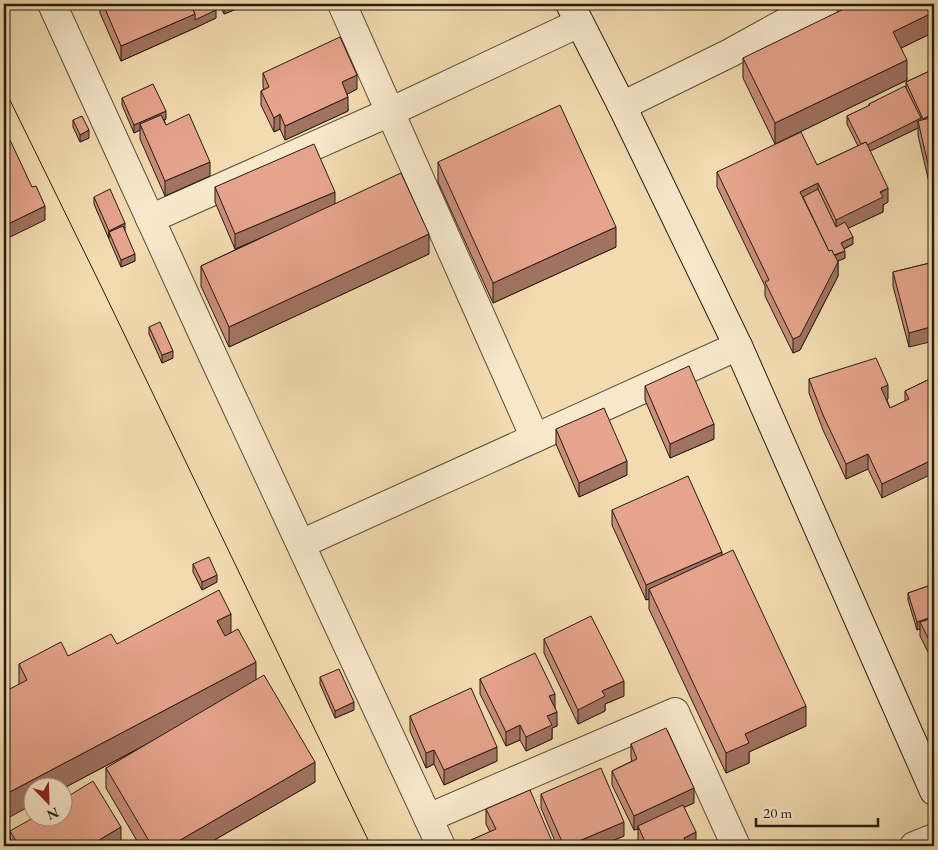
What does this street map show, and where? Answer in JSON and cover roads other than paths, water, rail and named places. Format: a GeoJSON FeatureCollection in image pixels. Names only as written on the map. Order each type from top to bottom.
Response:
{"type":"FeatureCollection","features":[{"type":"Feature","properties":{"kind":"street"},"geometry":{"type":"LineString","coordinates":[[52,4],[441,846]]}},
{"type":"Feature","properties":{"kind":"street"},"geometry":{"type":"LineString","coordinates":[[342,4],[535,438]]}},
{"type":"Feature","properties":{"kind":"street"},"geometry":{"type":"LineString","coordinates":[[622,106],[730,53],[797,16],[825,4]]}},
{"type":"Feature","properties":{"kind":"street"},"geometry":{"type":"LineString","coordinates":[[150,219],[390,112],[574,13],[622,106],[738,346],[934,791]]}},
{"type":"Feature","properties":{"kind":"street"},"geometry":{"type":"LineString","coordinates":[[301,544],[738,346]]}},
{"type":"Feature","properties":{"kind":"street"},"geometry":{"type":"LineString","coordinates":[[428,818],[675,712],[736,846]]}},
{"type":"Feature","properties":{"kind":"street"},"geometry":{"type":"LineString","coordinates":[[914,846],[934,838]]}},
{"type":"Feature","properties":{"kind":"tram line"},"geometry":{"type":"LineString","coordinates":[[4,88],[371,846]]}}]}
